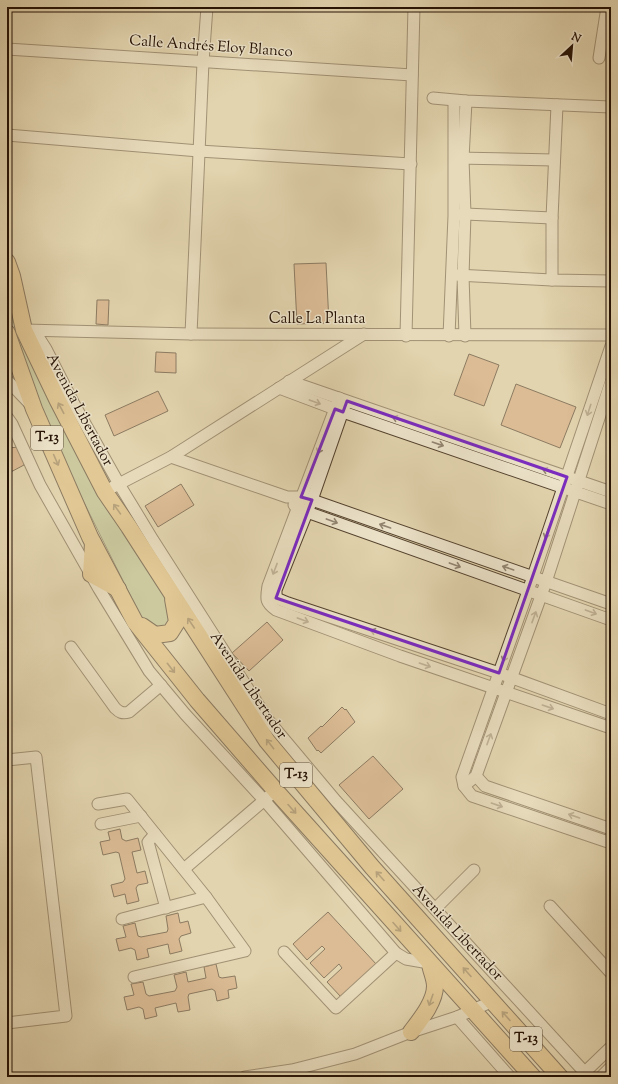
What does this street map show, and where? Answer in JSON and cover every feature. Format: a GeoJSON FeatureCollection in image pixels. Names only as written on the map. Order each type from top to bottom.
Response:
{"type":"FeatureCollection","features":[{"type":"Feature","properties":{"kind":"highway","name":"Avenida Libertador"},"geometry":{"type":"LineString","coordinates":[[9,269],[24,330],[57,399],[112,488],[129,527],[267,741],[372,867],[560,1077]]}},
{"type":"Feature","properties":{"kind":"highway","name":"T-13"},"geometry":{"type":"LineString","coordinates":[[7,333],[34,409],[93,541],[135,622],[270,795],[430,963],[533,1077]]}},
{"type":"Feature","properties":{"kind":"highway","name":"T-13"},"geometry":{"type":"LineString","coordinates":[[129,527],[153,540]]}},
{"type":"Feature","properties":{"kind":"highway"},"geometry":{"type":"LineString","coordinates":[[93,541],[91,574],[118,589]]}},
{"type":"Feature","properties":{"kind":"highway","name":"T-13"},"geometry":{"type":"LineString","coordinates":[[135,622],[155,635],[170,633],[177,622],[172,594]]}},
{"type":"Feature","properties":{"kind":"highway"},"geometry":{"type":"LineString","coordinates":[[410,1032],[422,1017],[432,997],[435,986],[430,963]]}},
{"type":"Feature","properties":{"kind":"street"},"geometry":{"type":"LineString","coordinates":[[191,334],[203,62],[207,7]]}},
{"type":"Feature","properties":{"kind":"street"},"geometry":{"type":"LineString","coordinates":[[406,336],[414,7]]}},
{"type":"Feature","properties":{"kind":"street"},"geometry":{"type":"LineString","coordinates":[[599,58],[607,7]]}},
{"type":"Feature","properties":{"kind":"street","name":"Calle Andrés Eloy Blanco"},"geometry":{"type":"LineString","coordinates":[[7,48],[412,75]]}},
{"type":"Feature","properties":{"kind":"street"},"geometry":{"type":"LineString","coordinates":[[433,98],[454,101],[611,107]]}},
{"type":"Feature","properties":{"kind":"street"},"geometry":{"type":"LineString","coordinates":[[454,101],[458,158],[465,214],[463,276],[465,336]]}},
{"type":"Feature","properties":{"kind":"street"},"geometry":{"type":"LineString","coordinates":[[449,336],[458,158],[466,101]]}},
{"type":"Feature","properties":{"kind":"street"},"geometry":{"type":"LineString","coordinates":[[552,280],[552,218],[557,105]]}},
{"type":"Feature","properties":{"kind":"street"},"geometry":{"type":"LineString","coordinates":[[7,135],[199,151],[411,164]]}},
{"type":"Feature","properties":{"kind":"street"},"geometry":{"type":"LineString","coordinates":[[458,158],[554,160]]}},
{"type":"Feature","properties":{"kind":"street"},"geometry":{"type":"LineString","coordinates":[[454,216],[465,214],[552,218]]}},
{"type":"Feature","properties":{"kind":"street","name":"Avenida Libertador"},"geometry":{"type":"LineString","coordinates":[[7,254],[9,269]]}},
{"type":"Feature","properties":{"kind":"street"},"geometry":{"type":"LineString","coordinates":[[452,275],[552,280],[611,281]]}},
{"type":"Feature","properties":{"kind":"street","name":"Calle La Planta"},"geometry":{"type":"LineString","coordinates":[[24,330],[191,334],[611,336]]}},
{"type":"Feature","properties":{"kind":"street"},"geometry":{"type":"LineString","coordinates":[[112,488],[171,457],[364,334]]}},
{"type":"Feature","properties":{"kind":"street"},"geometry":{"type":"LineString","coordinates":[[611,346],[528,591],[462,777],[464,786],[472,796],[611,843]]}},
{"type":"Feature","properties":{"kind":"street"},"geometry":{"type":"LineString","coordinates":[[7,380],[34,409]]}},
{"type":"Feature","properties":{"kind":"street"},"geometry":{"type":"LineString","coordinates":[[289,381],[565,482],[611,504]]}},
{"type":"Feature","properties":{"kind":"street"},"geometry":{"type":"LineString","coordinates":[[464,786],[476,776],[542,595],[610,386],[597,384]]}},
{"type":"Feature","properties":{"kind":"street"},"geometry":{"type":"LineString","coordinates":[[279,388],[339,410],[565,482]]}},
{"type":"Feature","properties":{"kind":"street"},"geometry":{"type":"LineString","coordinates":[[343,400],[302,510],[268,586],[266,598],[499,673],[611,714]]}},
{"type":"Feature","properties":{"kind":"street"},"geometry":{"type":"LineString","coordinates":[[7,416],[40,485],[149,671],[160,685],[270,795],[396,953],[406,959],[430,963]]}},
{"type":"Feature","properties":{"kind":"street"},"geometry":{"type":"LineString","coordinates":[[171,457],[287,497],[306,499],[611,604]]}},
{"type":"Feature","properties":{"kind":"street"},"geometry":{"type":"LineString","coordinates":[[577,487],[611,492]]}},
{"type":"Feature","properties":{"kind":"street","name":"Avenida Libertador"},"geometry":{"type":"LineString","coordinates":[[112,488],[153,540],[268,720],[336,801],[587,1075]]}},
{"type":"Feature","properties":{"kind":"street"},"geometry":{"type":"LineString","coordinates":[[287,497],[302,510],[611,620]]}},
{"type":"Feature","properties":{"kind":"street"},"geometry":{"type":"LineString","coordinates":[[272,601],[276,610],[400,656],[611,728]]}},
{"type":"Feature","properties":{"kind":"street"},"geometry":{"type":"LineString","coordinates":[[400,656],[404,642]]}},
{"type":"Feature","properties":{"kind":"street"},"geometry":{"type":"LineString","coordinates":[[71,647],[119,712],[125,714],[129,712],[160,685]]}},
{"type":"Feature","properties":{"kind":"street"},"geometry":{"type":"LineString","coordinates":[[7,760],[36,757],[66,1016],[7,1023]]}},
{"type":"Feature","properties":{"kind":"street"},"geometry":{"type":"LineString","coordinates":[[476,776],[485,786],[611,829]]}},
{"type":"Feature","properties":{"kind":"street"},"geometry":{"type":"LineString","coordinates":[[184,869],[270,795]]}},
{"type":"Feature","properties":{"kind":"street"},"geometry":{"type":"LineString","coordinates":[[98,804],[127,799],[206,897],[245,952],[134,977]]}},
{"type":"Feature","properties":{"kind":"street"},"geometry":{"type":"LineString","coordinates":[[101,824],[141,816]]}},
{"type":"Feature","properties":{"kind":"street"},"geometry":{"type":"LineString","coordinates":[[155,834],[148,842],[166,908]]}},
{"type":"Feature","properties":{"kind":"street"},"geometry":{"type":"LineString","coordinates":[[435,910],[474,870]]}},
{"type":"Feature","properties":{"kind":"street"},"geometry":{"type":"LineString","coordinates":[[122,918],[206,897]]}},
{"type":"Feature","properties":{"kind":"street"},"geometry":{"type":"LineString","coordinates":[[550,906],[611,973]]}},
{"type":"Feature","properties":{"kind":"street"},"geometry":{"type":"LineString","coordinates":[[284,952],[336,1008],[396,953]]}},
{"type":"Feature","properties":{"kind":"street"},"geometry":{"type":"LineString","coordinates":[[245,1077],[292,1070],[356,1054],[410,1032],[457,1017],[493,1001]]}},
{"type":"Feature","properties":{"kind":"street"},"geometry":{"type":"LineString","coordinates":[[457,1017],[510,1077]]}},
{"type":"Feature","properties":{"kind":"street"},"geometry":{"type":"LineString","coordinates":[[587,1075],[611,1047]]}},
{"type":"Feature","properties":{"kind":"street"},"geometry":{"type":"LineString","coordinates":[[600,1077],[611,1067]]}},
{"type":"Feature","properties":{"kind":"highlighted area"},"geometry":{"type":"Polygon","coordinates":[[[347,401],[567,477],[499,673],[276,598],[312,500],[301,497],[335,409],[343,412],[347,401]]]}},
{"type":"Feature","properties":{"kind":"green space"},"geometry":{"type":"Polygon","coordinates":[[[7,277],[30,352],[175,615],[175,635],[146,627],[60,454],[7,316],[7,277]]]}},
{"type":"Feature","properties":{"kind":"building"},"geometry":{"type":"Polygon","coordinates":[[[326,263],[329,323],[297,324],[294,264],[326,263]]]}},
{"type":"Feature","properties":{"kind":"building"},"geometry":{"type":"Polygon","coordinates":[[[97,300],[109,300],[108,325],[96,324],[97,300]]]}},
{"type":"Feature","properties":{"kind":"building"},"geometry":{"type":"Polygon","coordinates":[[[156,352],[176,353],[176,373],[155,372],[156,352]]]}},
{"type":"Feature","properties":{"kind":"building"},"geometry":{"type":"Polygon","coordinates":[[[469,354],[499,365],[484,406],[454,395],[469,354]]]}},
{"type":"Feature","properties":{"kind":"building"},"geometry":{"type":"Polygon","coordinates":[[[516,384],[576,407],[560,448],[501,425],[516,384]]]}},
{"type":"Feature","properties":{"kind":"building"},"geometry":{"type":"Polygon","coordinates":[[[158,391],[168,411],[114,436],[105,415],[158,391]]]}},
{"type":"Feature","properties":{"kind":"building"},"geometry":{"type":"Polygon","coordinates":[[[20,447],[24,465],[7,474],[7,448],[20,447]]]}},
{"type":"Feature","properties":{"kind":"building"},"geometry":{"type":"Polygon","coordinates":[[[181,484],[194,505],[158,527],[145,506],[181,484]]]}},
{"type":"Feature","properties":{"kind":"building"},"geometry":{"type":"Polygon","coordinates":[[[267,622],[283,640],[249,671],[232,653],[267,622]]]}},
{"type":"Feature","properties":{"kind":"building"},"geometry":{"type":"Polygon","coordinates":[[[342,707],[345,710],[346,709],[355,722],[321,753],[318,750],[317,751],[308,738],[321,726],[322,727],[342,707]]]}},
{"type":"Feature","properties":{"kind":"building"},"geometry":{"type":"Polygon","coordinates":[[[373,756],[403,789],[369,819],[339,785],[373,756]]]}},
{"type":"Feature","properties":{"kind":"building"},"geometry":{"type":"Polygon","coordinates":[[[120,829],[122,839],[126,841],[138,838],[141,850],[132,852],[137,873],[145,871],[148,883],[138,885],[136,888],[139,901],[127,904],[125,894],[114,897],[111,885],[123,882],[125,879],[119,853],[116,852],[103,855],[100,842],[110,840],[108,832],[120,829]]]}},
{"type":"Feature","properties":{"kind":"building"},"geometry":{"type":"Polygon","coordinates":[[[328,912],[377,965],[341,997],[327,982],[342,968],[339,964],[324,978],[310,963],[325,949],[322,946],[307,960],[293,944],[328,912]]]}},
{"type":"Feature","properties":{"kind":"building"},"geometry":{"type":"Polygon","coordinates":[[[178,913],[180,923],[188,921],[191,933],[181,936],[179,939],[182,951],[170,954],[168,944],[147,949],[149,957],[137,960],[135,950],[131,948],[119,951],[116,939],[126,937],[123,926],[135,923],[138,936],[141,937],[167,932],[166,916],[178,913]]]}},
{"type":"Feature","properties":{"kind":"building"},"geometry":{"type":"Polygon","coordinates":[[[216,964],[219,977],[235,976],[237,988],[228,990],[229,998],[217,1001],[215,991],[212,989],[189,994],[190,1010],[178,1012],[176,1003],[155,1008],[157,1016],[145,1019],[143,1009],[139,1007],[127,1010],[124,997],[134,995],[131,984],[143,982],[146,994],[149,996],[175,991],[177,987],[174,975],[186,972],[188,982],[206,978],[204,967],[216,964]]]}}]}
